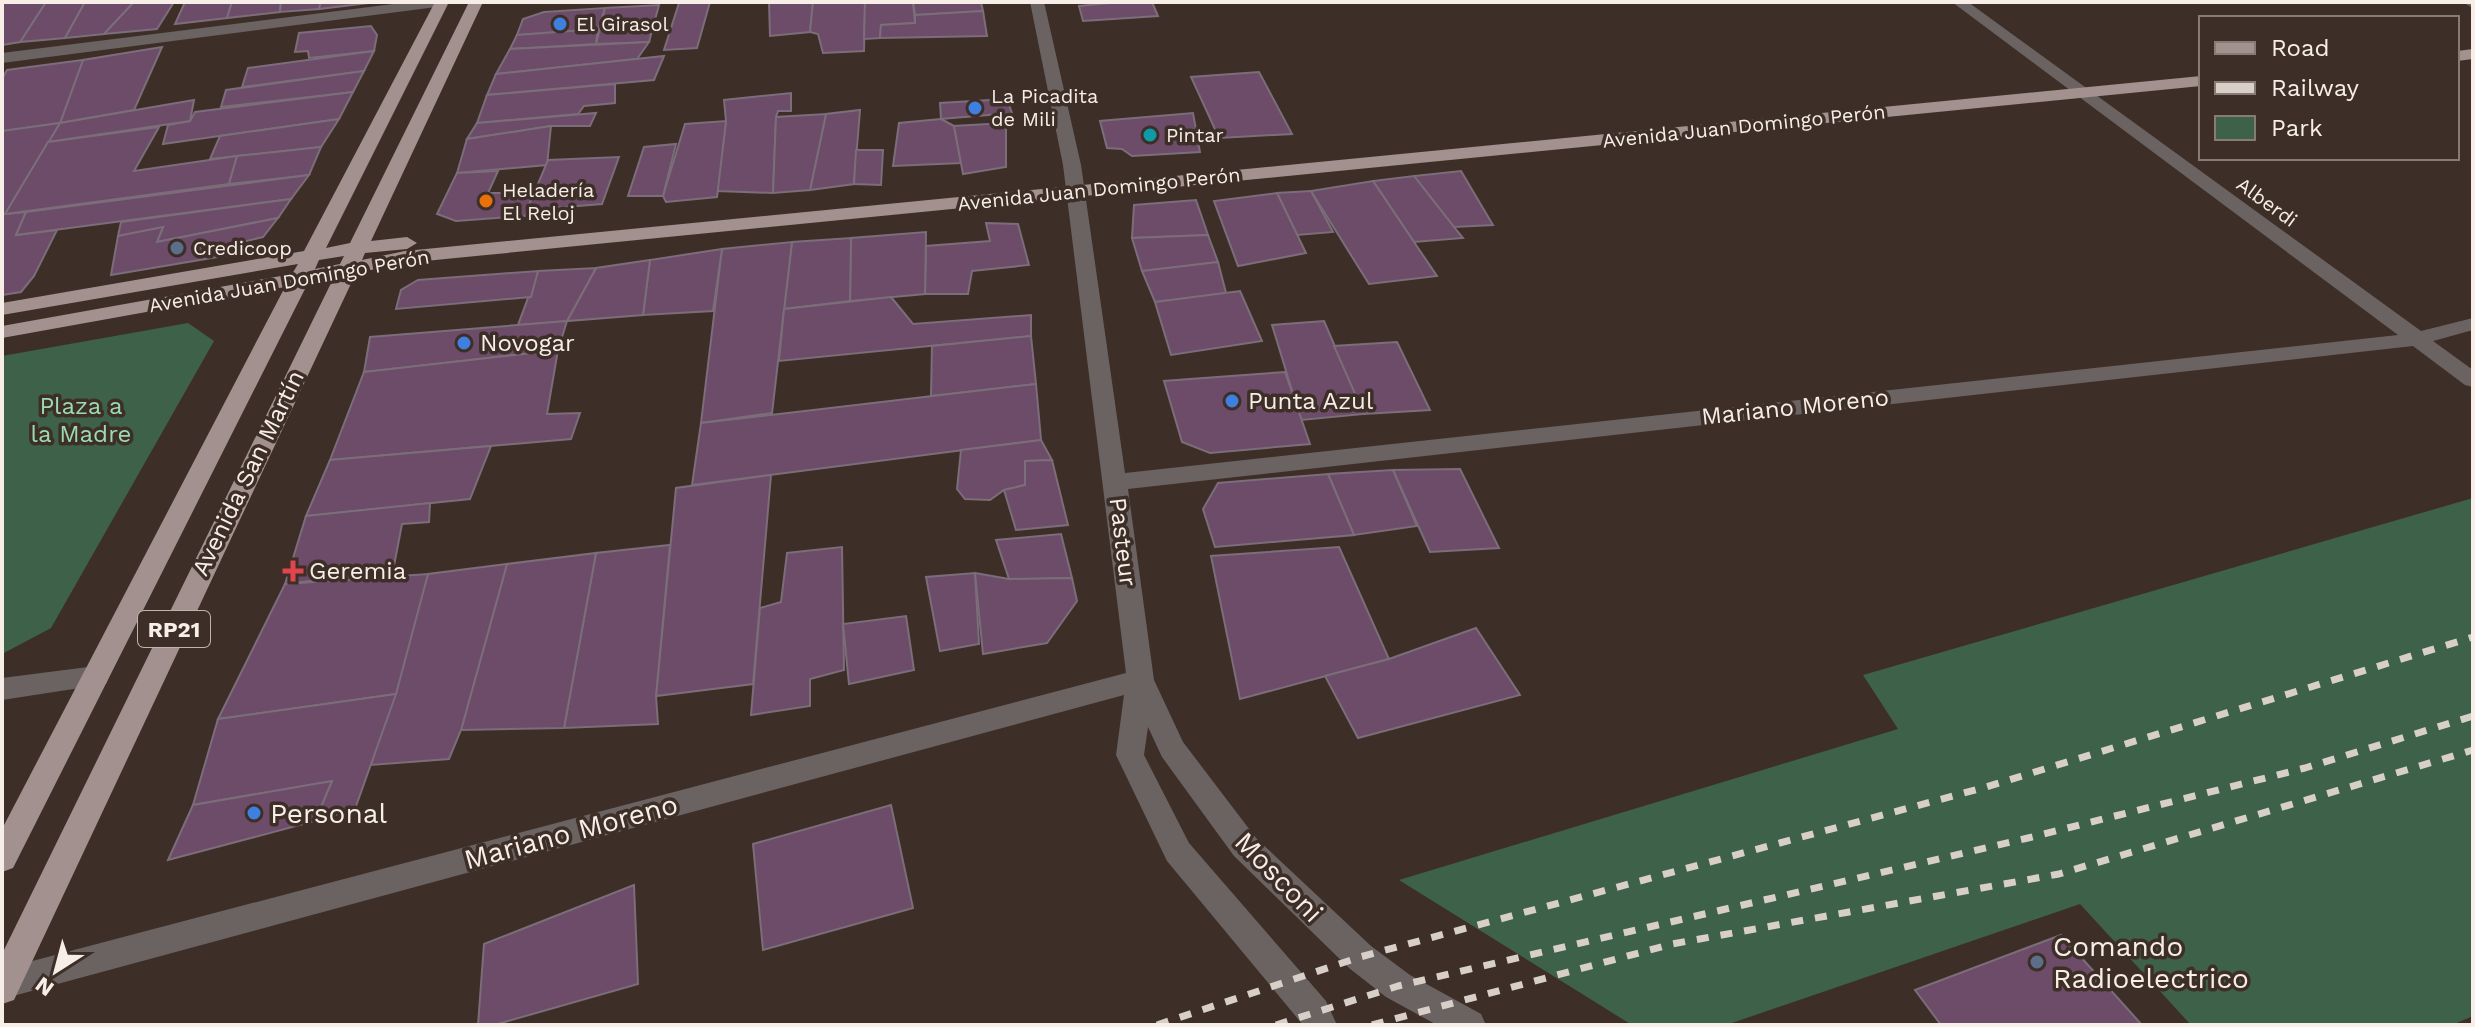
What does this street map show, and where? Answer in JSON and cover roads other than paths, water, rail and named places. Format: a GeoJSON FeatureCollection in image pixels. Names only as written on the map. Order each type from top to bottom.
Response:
{"type":"FeatureCollection","features":[{"type":"Feature","properties":{"kind":"main road","name":"Avenida San Martín"},"geometry":{"type":"LineString","coordinates":[[2,859],[442,2]]}},
{"type":"Feature","properties":{"kind":"main road","name":"Avenida San Martín"},"geometry":{"type":"LineString","coordinates":[[3,985],[476,2]]}},
{"type":"Feature","properties":{"kind":"main road","name":"Avenida Juan Domingo Perón"},"geometry":{"type":"LineString","coordinates":[[2074,87],[2199,68]]}},
{"type":"Feature","properties":{"kind":"main road","name":"Avenida Juan Domingo Perón"},"geometry":{"type":"LineString","coordinates":[[2,309],[313,256],[351,259],[405,257],[1074,185],[2074,87],[2199,81]]}},
{"type":"Feature","properties":{"kind":"main road","name":"Avenida Juan Domingo Perón"},"geometry":{"type":"LineString","coordinates":[[2,332],[300,279],[351,259]]}},
{"type":"Feature","properties":{"kind":"street"},"geometry":{"type":"LineString","coordinates":[[2,58],[442,2]]}},
{"type":"Feature","properties":{"kind":"street","name":"Pasteur"},"geometry":{"type":"LineString","coordinates":[[1037,2],[1074,185],[1140,680],[1130,755],[1178,852],[1314,1012],[1320,1025]]}},
{"type":"Feature","properties":{"kind":"street","name":"Alberdi"},"geometry":{"type":"LineString","coordinates":[[1959,2],[2473,380]]}},
{"type":"Feature","properties":{"kind":"street","name":"Mariano Moreno"},"geometry":{"type":"LineString","coordinates":[[1115,482],[2416,339],[2473,324]]}},
{"type":"Feature","properties":{"kind":"street"},"geometry":{"type":"LineString","coordinates":[[2,689],[96,677]]}},
{"type":"Feature","properties":{"kind":"street","name":"Mariano Moreno"},"geometry":{"type":"LineString","coordinates":[[3,985],[1140,680]]}},
{"type":"Feature","properties":{"kind":"street","name":"Mosconi"},"geometry":{"type":"LineString","coordinates":[[1140,680],[1172,749],[1245,847],[1360,957],[1398,986],[1469,1025]]}},
{"type":"Feature","properties":{"kind":"railway"},"geometry":{"type":"LineString","coordinates":[[1157,1025],[1360,957],[1986,787],[2473,637]]}},
{"type":"Feature","properties":{"kind":"railway"},"geometry":{"type":"LineString","coordinates":[[1276,1025],[1398,986],[2028,838],[2305,768],[2473,716]]}},
{"type":"Feature","properties":{"kind":"railway"},"geometry":{"type":"LineString","coordinates":[[1372,1025],[1672,944],[2059,874],[2473,750]]}},
{"type":"Feature","properties":{"kind":"place","name":"El Girasol"},"geometry":{"type":"Point","coordinates":[560,24]}},
{"type":"Feature","properties":{"kind":"place","name":"La Picadita de Mili"},"geometry":{"type":"Point","coordinates":[975,108]}},
{"type":"Feature","properties":{"kind":"place","name":"Pintar"},"geometry":{"type":"Point","coordinates":[1150,135]}},
{"type":"Feature","properties":{"kind":"place","name":"Heladería El Reloj"},"geometry":{"type":"Point","coordinates":[486,201]}},
{"type":"Feature","properties":{"kind":"place","name":"Credicoop"},"geometry":{"type":"Point","coordinates":[177,248]}},
{"type":"Feature","properties":{"kind":"place","name":"Novogar"},"geometry":{"type":"Point","coordinates":[464,343]}},
{"type":"Feature","properties":{"kind":"place","name":"Punta Azul"},"geometry":{"type":"Point","coordinates":[1232,401]}},
{"type":"Feature","properties":{"kind":"place","name":"Geremia"},"geometry":{"type":"Point","coordinates":[293,571]}},
{"type":"Feature","properties":{"kind":"place","name":"Personal"},"geometry":{"type":"Point","coordinates":[254,813]}},
{"type":"Feature","properties":{"kind":"place","name":"Comando Radioelectrico"},"geometry":{"type":"Point","coordinates":[2037,962]}},
{"type":"Feature","properties":{"kind":"park label","name":"Plaza a la Madre"},"geometry":{"type":"Point","coordinates":[81,420]}}]}
